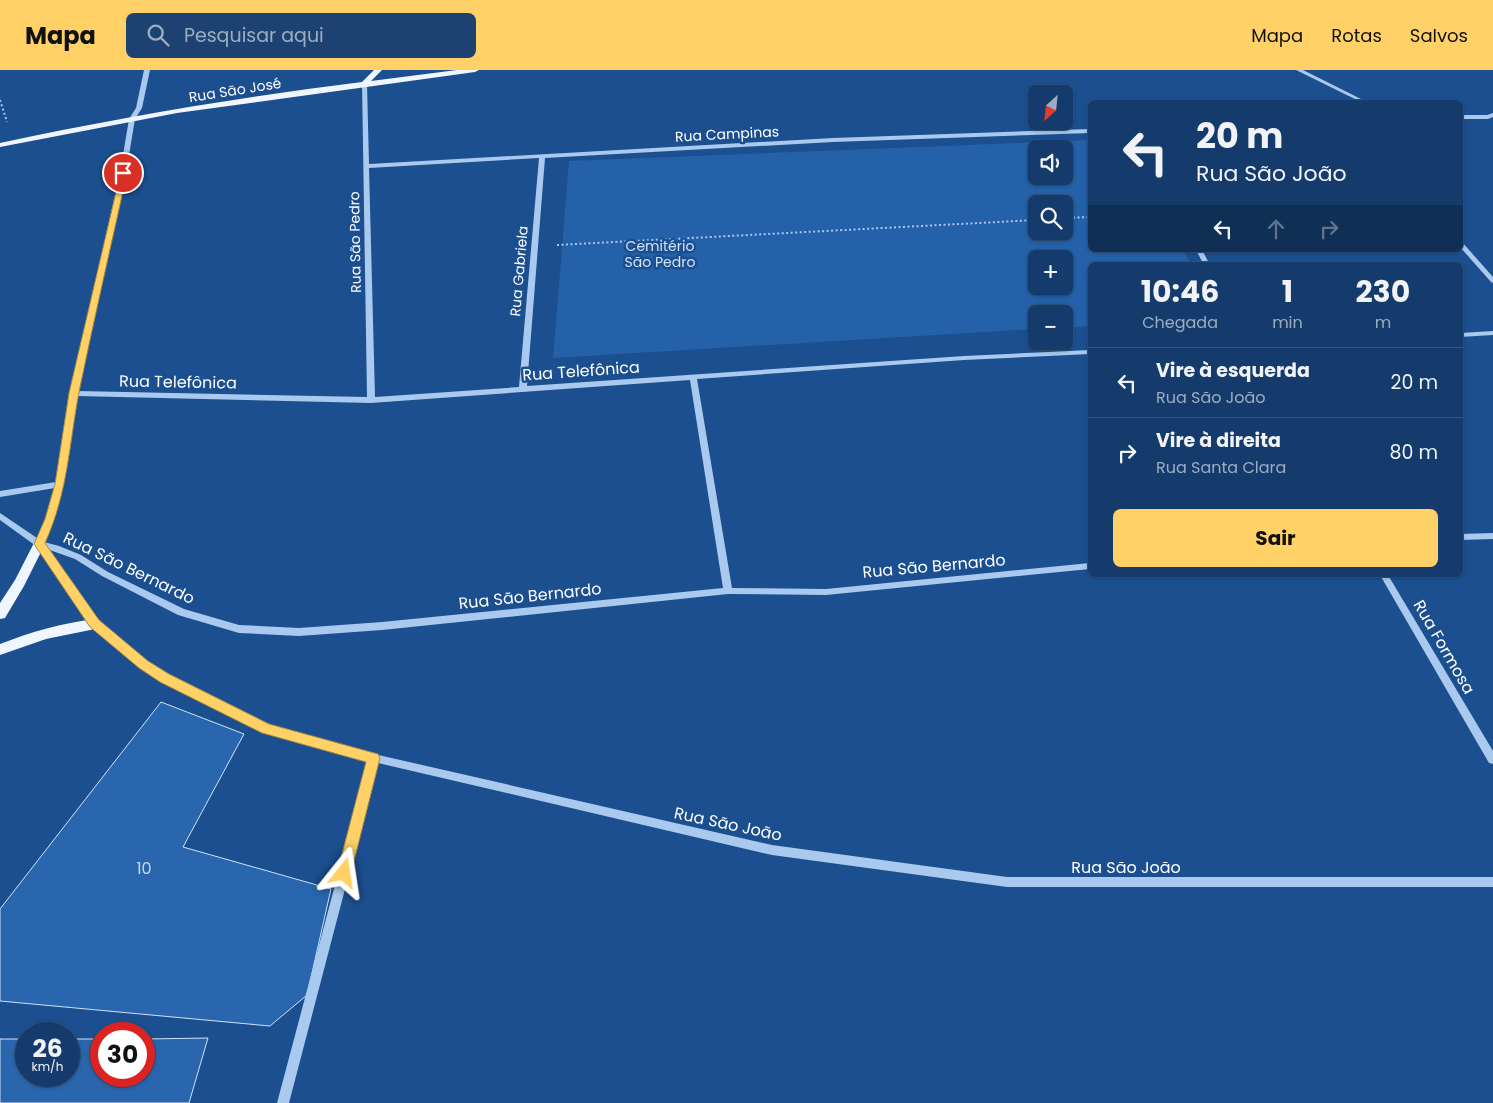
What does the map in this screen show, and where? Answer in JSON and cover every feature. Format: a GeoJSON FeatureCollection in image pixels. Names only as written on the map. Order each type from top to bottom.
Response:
{"type":"FeatureCollection","features":[{"type":"Feature","properties":{"kind":"main road"},"geometry":{"type":"LineString","coordinates":[[364,84],[378,70]]}},
{"type":"Feature","properties":{"kind":"main road","name":"Rua São José"},"geometry":{"type":"LineString","coordinates":[[0,145],[132,119],[364,84],[475,70]]}},
{"type":"Feature","properties":{"kind":"main road"},"geometry":{"type":"LineString","coordinates":[[0,614],[20,583],[39,544]]}},
{"type":"Feature","properties":{"kind":"main road"},"geometry":{"type":"LineString","coordinates":[[0,650],[63,628],[94,624]]}},
{"type":"Feature","properties":{"kind":"street"},"geometry":{"type":"LineString","coordinates":[[39,544],[50,519],[60,484],[74,393],[123,173],[132,119],[139,108],[147,70]]}},
{"type":"Feature","properties":{"kind":"street"},"geometry":{"type":"LineString","coordinates":[[1299,70],[1360,100]]}},
{"type":"Feature","properties":{"kind":"street","name":"Rua São Pedro"},"geometry":{"type":"LineString","coordinates":[[364,84],[370,400]]}},
{"type":"Feature","properties":{"kind":"street"},"geometry":{"type":"LineString","coordinates":[[1463,117],[1491,117]]}},
{"type":"Feature","properties":{"kind":"street","name":"Rua Campinas"},"geometry":{"type":"LineString","coordinates":[[366,166],[833,140],[1088,131]]}},
{"type":"Feature","properties":{"kind":"street","name":"Rua Gabriela"},"geometry":{"type":"LineString","coordinates":[[522,388],[542,157]]}},
{"type":"Feature","properties":{"kind":"street"},"geometry":{"type":"LineString","coordinates":[[1463,246],[1493,281]]}},
{"type":"Feature","properties":{"kind":"street"},"geometry":{"type":"LineString","coordinates":[[1463,335],[1493,333]]}},
{"type":"Feature","properties":{"kind":"street","name":"Rua Telefônica"},"geometry":{"type":"LineString","coordinates":[[74,393],[370,400],[964,358],[1088,352]]}},
{"type":"Feature","properties":{"kind":"street"},"geometry":{"type":"LineString","coordinates":[[693,377],[728,591]]}},
{"type":"Feature","properties":{"kind":"street"},"geometry":{"type":"LineString","coordinates":[[0,494],[60,484]]}},
{"type":"Feature","properties":{"kind":"street","name":"Rua São Bernardo"},"geometry":{"type":"LineString","coordinates":[[0,516],[39,544],[56,548],[78,557],[105,574],[181,612],[240,629],[299,632],[382,626],[728,591],[826,592],[1088,566]]}},
{"type":"Feature","properties":{"kind":"street"},"geometry":{"type":"LineString","coordinates":[[1463,537],[1493,536]]}},
{"type":"Feature","properties":{"kind":"street","name":"Rua São João"},"geometry":{"type":"LineString","coordinates":[[39,544],[94,624],[143,664],[165,678],[267,729],[374,758],[772,850],[1007,882],[1493,882]]}},
{"type":"Feature","properties":{"kind":"street","name":"Rua Formosa"},"geometry":{"type":"LineString","coordinates":[[1385,577],[1493,760]]}},
{"type":"Feature","properties":{"kind":"street"},"geometry":{"type":"LineString","coordinates":[[284,1103],[374,758]]}},
{"type":"Feature","properties":{"kind":"path"},"geometry":{"type":"LineString","coordinates":[[1073,218],[1088,217]]}},
{"type":"Feature","properties":{"kind":"path"},"geometry":{"type":"LineString","coordinates":[[534,246],[1028,220]]}},
{"type":"Feature","properties":{"kind":"green space","name":"Cemitério São Pedro"},"geometry":{"type":"Polygon","coordinates":[[[1088,140],[1088,252],[1184,252],[1190,262],[1088,262],[1088,326],[1073,327],[1073,305],[1028,305],[1028,329],[553,358],[569,161],[1028,142],[1028,185],[1073,185],[1073,141],[1088,140]]]}},
{"type":"Feature","properties":{"kind":"building"},"geometry":{"type":"Polygon","coordinates":[[[161,702],[244,734],[183,847],[331,889],[307,995],[270,1026],[0,1001],[0,909],[161,702]]]}},
{"type":"Feature","properties":{"kind":"building"},"geometry":{"type":"Polygon","coordinates":[[[208,1038],[189,1103],[0,1103],[0,1039],[15,1039],[15,1087],[80,1087],[80,1039],[90,1039],[90,1087],[155,1087],[155,1039],[208,1038]]]}},
{"type":"Feature","properties":{"kind":"route"},"geometry":{"type":"LineString","coordinates":[[123,173],[74,393],[60,484],[50,519],[39,544],[94,624],[143,664],[165,678],[267,729],[374,758],[344,873]]}}]}
